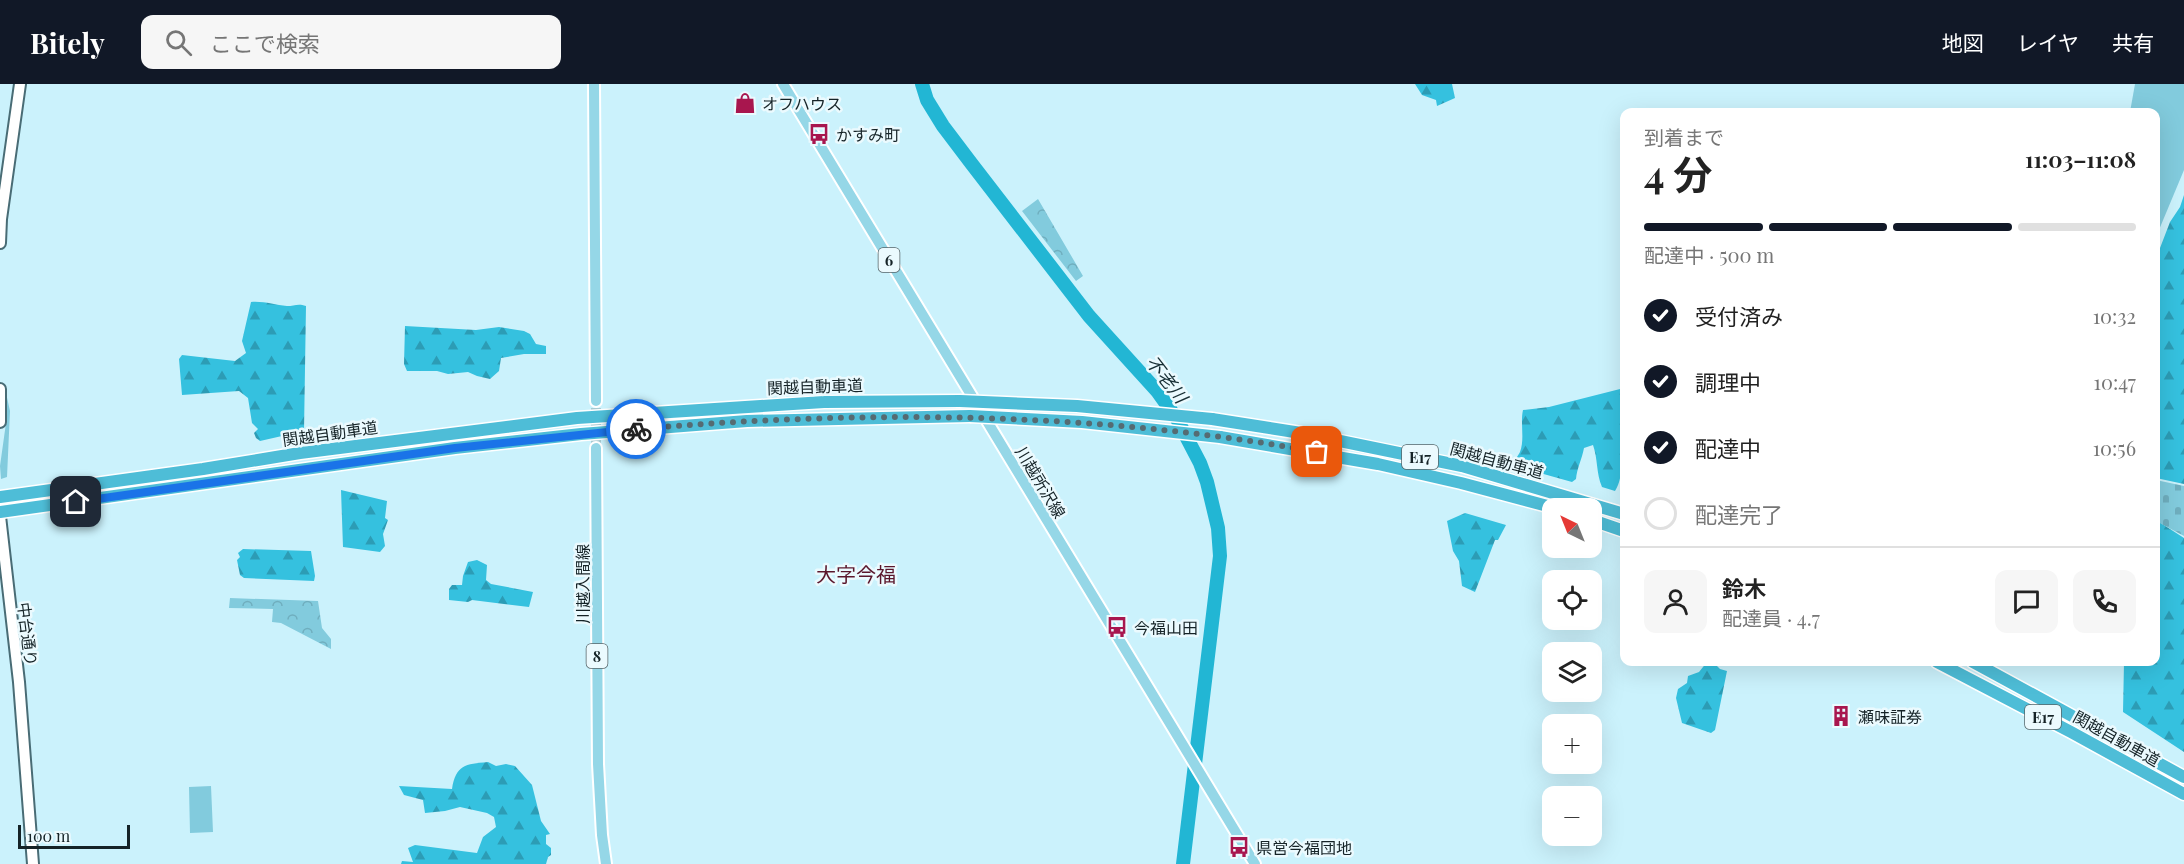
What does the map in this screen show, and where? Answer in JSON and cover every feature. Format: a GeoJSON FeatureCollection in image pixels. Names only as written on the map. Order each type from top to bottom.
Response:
{"type":"FeatureCollection","features":[{"type":"Feature","properties":{"kind":"highway","name":"関越自動車道"},"geometry":{"type":"LineString","coordinates":[[0,497],[300,453],[576,418],[824,402],[960,400],[1087,407],[1212,419],[1313,435],[1462,466],[1620,513]]}},
{"type":"Feature","properties":{"kind":"highway","name":"関越自動車道"},"geometry":{"type":"LineString","coordinates":[[0,514],[455,448],[581,434],[747,421],[970,416],[1082,422],[1220,437],[1378,464],[1542,505]]}},
{"type":"Feature","properties":{"kind":"highway"},"geometry":{"type":"LineString","coordinates":[[1602,523],[1620,530]]}},
{"type":"Feature","properties":{"kind":"highway","name":"関越自動車道"},"geometry":{"type":"LineString","coordinates":[[1945,666],[2071,732],[2184,795]]}},
{"type":"Feature","properties":{"kind":"highway","name":"関越自動車道"},"geometry":{"type":"LineString","coordinates":[[1980,666],[2184,777]]}},
{"type":"Feature","properties":{"kind":"main road"},"geometry":{"type":"LineString","coordinates":[[594,84],[596,401]]}},
{"type":"Feature","properties":{"kind":"main road","name":"川越所沢線"},"geometry":{"type":"LineString","coordinates":[[783,84],[1255,864]]}},
{"type":"Feature","properties":{"kind":"main road","name":"川越入間線"},"geometry":{"type":"LineString","coordinates":[[596,448],[598,765],[606,864]]}},
{"type":"Feature","properties":{"kind":"street"},"geometry":{"type":"LineString","coordinates":[[0,243],[1,219],[20,84]]}},
{"type":"Feature","properties":{"kind":"street"},"geometry":{"type":"LineString","coordinates":[[0,391],[0,422]]}},
{"type":"Feature","properties":{"kind":"street","name":"中台通り"},"geometry":{"type":"LineString","coordinates":[[0,514],[19,682],[33,864]]}},
{"type":"Feature","properties":{"kind":"green space"},"geometry":{"type":"Polygon","coordinates":[[[1415,84],[1452,84],[1455,98],[1437,106],[1436,100],[1422,95],[1415,84]]]}},
{"type":"Feature","properties":{"kind":"green space"},"geometry":{"type":"Polygon","coordinates":[[[2135,84],[2184,84],[2184,170],[2160,227],[2160,108],[2131,108],[2135,84]]]}},
{"type":"Feature","properties":{"kind":"green space"},"geometry":{"type":"Polygon","coordinates":[[[2184,195],[2184,484],[2160,479],[2160,248],[2170,222],[2180,207],[2184,195]]]}},
{"type":"Feature","properties":{"kind":"green space"},"geometry":{"type":"Polygon","coordinates":[[[1038,199],[1083,276],[1076,281],[1022,211],[1038,199]]]}},
{"type":"Feature","properties":{"kind":"green space"},"geometry":{"type":"Polygon","coordinates":[[[251,302],[306,306],[304,431],[260,441],[254,433],[258,429],[252,423],[248,398],[239,391],[182,395],[179,359],[182,355],[235,361],[246,353],[242,341],[251,302]]]}},
{"type":"Feature","properties":{"kind":"green space"},"geometry":{"type":"Polygon","coordinates":[[[405,326],[476,330],[499,327],[524,331],[530,334],[536,344],[546,346],[546,354],[524,354],[501,358],[499,371],[490,379],[468,372],[448,374],[437,371],[407,371],[404,364],[405,326]]]}},
{"type":"Feature","properties":{"kind":"green space"},"geometry":{"type":"Polygon","coordinates":[[[1620,389],[1620,478],[1615,491],[1602,487],[1593,445],[1584,448],[1576,479],[1572,482],[1515,466],[1515,460],[1521,447],[1523,410],[1549,407],[1620,389]]]}},
{"type":"Feature","properties":{"kind":"green space"},"geometry":{"type":"Polygon","coordinates":[[[6,393],[10,411],[7,477],[1,479],[0,466],[6,423],[6,393]]]}},
{"type":"Feature","properties":{"kind":"green space"},"geometry":{"type":"Polygon","coordinates":[[[2160,481],[2184,486],[2184,536],[2160,523],[2160,481]]]}},
{"type":"Feature","properties":{"kind":"green space"},"geometry":{"type":"Polygon","coordinates":[[[341,490],[387,501],[385,518],[388,520],[383,534],[385,546],[380,552],[343,547],[341,490]]]}},
{"type":"Feature","properties":{"kind":"green space"},"geometry":{"type":"Polygon","coordinates":[[[1465,513],[1506,525],[1498,540],[1495,540],[1475,592],[1462,586],[1459,561],[1453,551],[1447,521],[1465,513]]]}},
{"type":"Feature","properties":{"kind":"green space"},"geometry":{"type":"Polygon","coordinates":[[[2160,523],[2184,538],[2184,752],[2123,712],[2124,666],[2160,666],[2160,523]]]}},
{"type":"Feature","properties":{"kind":"green space"},"geometry":{"type":"Polygon","coordinates":[[[243,549],[311,551],[314,581],[244,578],[240,575],[237,560],[240,557],[238,553],[243,549]]]}},
{"type":"Feature","properties":{"kind":"green space"},"geometry":{"type":"Polygon","coordinates":[[[477,560],[487,565],[486,580],[491,584],[533,592],[529,607],[472,600],[468,602],[449,600],[449,589],[452,585],[462,585],[468,562],[477,560]]]}},
{"type":"Feature","properties":{"kind":"green space"},"geometry":{"type":"Polygon","coordinates":[[[230,598],[318,601],[322,628],[331,639],[331,649],[281,623],[272,622],[273,609],[229,608],[230,598]]]}},
{"type":"Feature","properties":{"kind":"green space"},"geometry":{"type":"Polygon","coordinates":[[[1704,666],[1717,666],[1727,671],[1715,730],[1711,733],[1682,723],[1676,698],[1678,689],[1687,683],[1688,676],[1699,672],[1704,666]]]}},
{"type":"Feature","properties":{"kind":"green space"},"geometry":{"type":"Polygon","coordinates":[[[488,762],[496,766],[506,764],[515,766],[532,785],[541,821],[550,834],[546,835],[546,844],[551,848],[551,855],[546,864],[401,864],[402,861],[413,862],[408,848],[415,845],[477,853],[483,837],[496,827],[494,817],[487,813],[460,807],[425,813],[423,800],[404,795],[399,786],[452,789],[456,775],[463,767],[488,762]]]}},
{"type":"Feature","properties":{"kind":"green space"},"geometry":{"type":"Polygon","coordinates":[[[211,786],[213,832],[190,833],[189,787],[211,786]]]}},
{"type":"Feature","properties":{"kind":"waterway","name":"不老川"},"geometry":{"type":"LineString","coordinates":[[922,84],[927,100],[943,126],[971,163],[1089,316],[1157,391],[1177,419],[1200,463],[1207,482],[1218,528],[1220,556],[1183,864]]}},
{"type":"Feature","properties":{"kind":"tunnel"},"geometry":{"type":"LineString","coordinates":[[596,401],[596,448]]}},
{"type":"Feature","properties":{"kind":"way so far"},"geometry":{"type":"LineString","coordinates":[[636,429],[747,421],[970,416],[1082,422],[1155,429],[1317,452]]}},
{"type":"Feature","properties":{"kind":"place","name":"オフハウス"},"geometry":{"type":"Point","coordinates":[745,103]}},
{"type":"Feature","properties":{"kind":"place","name":"かすみ町"},"geometry":{"type":"Point","coordinates":[819,134]}},
{"type":"Feature","properties":{"kind":"place","name":"今福山田"},"geometry":{"type":"Point","coordinates":[1117,627]}},
{"type":"Feature","properties":{"kind":"place","name":"瀬味証券"},"geometry":{"type":"Point","coordinates":[1841,716]}},
{"type":"Feature","properties":{"kind":"place","name":"県営今福団地"},"geometry":{"type":"Point","coordinates":[1239,847]}},
{"type":"Feature","properties":{"kind":"district","name":"大字今福"},"geometry":{"type":"Point","coordinates":[856,573]}},
{"type":"Feature","properties":{"kind":"route"},"geometry":{"type":"LineString","coordinates":[[76,502],[455,448],[636,429]]}}]}
